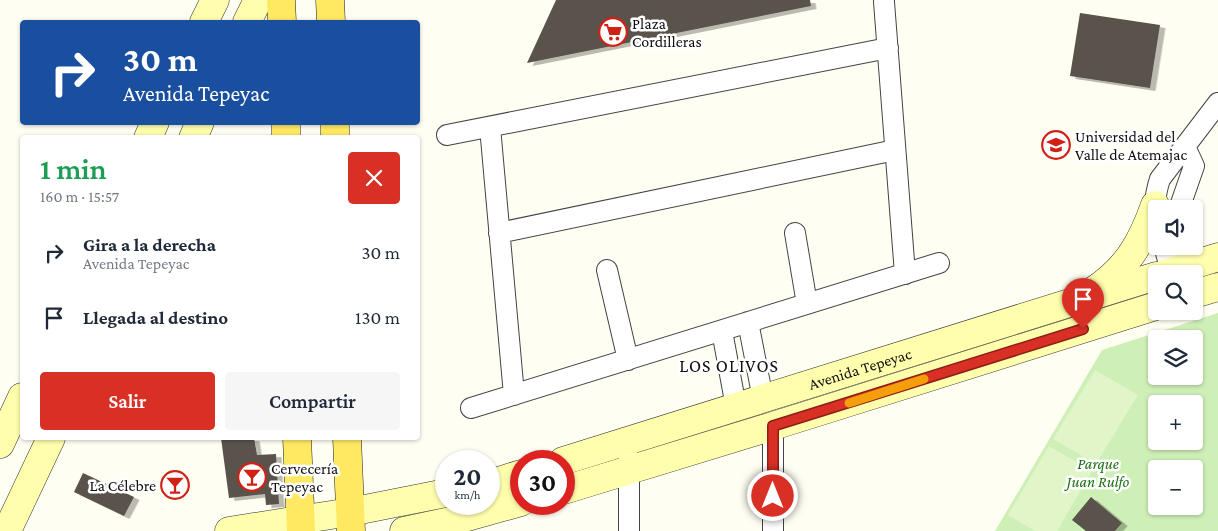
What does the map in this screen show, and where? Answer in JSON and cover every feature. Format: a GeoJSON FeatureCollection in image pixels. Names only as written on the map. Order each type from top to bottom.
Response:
{"type":"FeatureCollection","features":[{"type":"Feature","properties":{"kind":"main road"},"geometry":{"type":"LineString","coordinates":[[281,0],[282,20]]}},
{"type":"Feature","properties":{"kind":"main road"},"geometry":{"type":"LineString","coordinates":[[330,0],[331,20]]}},
{"type":"Feature","properties":{"kind":"main road"},"geometry":{"type":"LineString","coordinates":[[298,440],[301,526]]}},
{"type":"Feature","properties":{"kind":"main road"},"geometry":{"type":"LineString","coordinates":[[347,440],[350,522]]}},
{"type":"Feature","properties":{"kind":"street"},"geometry":{"type":"LineString","coordinates":[[205,20],[215,0]]}},
{"type":"Feature","properties":{"kind":"street"},"geometry":{"type":"LineString","coordinates":[[248,20],[258,0]]}},
{"type":"Feature","properties":{"kind":"street"},"geometry":{"type":"LineString","coordinates":[[884,2],[905,274]]}},
{"type":"Feature","properties":{"kind":"street"},"geometry":{"type":"LineString","coordinates":[[447,135],[888,48]]}},
{"type":"Feature","properties":{"kind":"street"},"geometry":{"type":"LineString","coordinates":[[1160,200],[1157,188],[1160,179],[1218,103]]}},
{"type":"Feature","properties":{"kind":"street"},"geometry":{"type":"LineString","coordinates":[[490,127],[514,395]]}},
{"type":"Feature","properties":{"kind":"street"},"geometry":{"type":"LineString","coordinates":[[1171,200],[1192,175],[1194,166],[1188,153],[1183,148]]}},
{"type":"Feature","properties":{"kind":"street"},"geometry":{"type":"LineString","coordinates":[[499,233],[896,150]]}},
{"type":"Feature","properties":{"kind":"street"},"geometry":{"type":"LineString","coordinates":[[1076,302],[1109,281],[1122,268],[1148,228]]}},
{"type":"Feature","properties":{"kind":"street"},"geometry":{"type":"LineString","coordinates":[[795,232],[808,304]]}},
{"type":"Feature","properties":{"kind":"street"},"geometry":{"type":"LineString","coordinates":[[471,408],[939,263]]}},
{"type":"Feature","properties":{"kind":"street"},"geometry":{"type":"LineString","coordinates":[[607,270],[628,360]]}},
{"type":"Feature","properties":{"kind":"street","name":"Avenida Tepeyac"},"geometry":{"type":"LineString","coordinates":[[575,457],[1076,302],[1148,283]]}},
{"type":"Feature","properties":{"kind":"street","name":"Avenida Tepeyac"},"geometry":{"type":"LineString","coordinates":[[575,487],[1148,309]]}},
{"type":"Feature","properties":{"kind":"street"},"geometry":{"type":"LineString","coordinates":[[748,322],[763,399]]}},
{"type":"Feature","properties":{"kind":"street"},"geometry":{"type":"LineString","coordinates":[[722,330],[736,407]]}},
{"type":"Feature","properties":{"kind":"street"},"geometry":{"type":"LineString","coordinates":[[0,444],[20,402]]}},
{"type":"Feature","properties":{"kind":"street"},"geometry":{"type":"LineString","coordinates":[[773,426],[773,531]]}},
{"type":"Feature","properties":{"kind":"street"},"geometry":{"type":"LineString","coordinates":[[7,531],[50,440]]}},
{"type":"Feature","properties":{"kind":"street"},"geometry":{"type":"LineString","coordinates":[[629,441],[629,531]]}},
{"type":"Feature","properties":{"kind":"street"},"geometry":{"type":"LineString","coordinates":[[229,531],[350,522],[435,495]]}},
{"type":"Feature","properties":{"kind":"street"},"geometry":{"type":"LineString","coordinates":[[404,531],[460,519],[510,505]]}},
{"type":"Feature","properties":{"kind":"green space","name":"Parque Juan Rulfo"},"geometry":{"type":"Polygon","coordinates":[[[1218,313],[1218,531],[995,531],[1102,350],[1148,335],[1148,385],[1203,385],[1203,330],[1165,330],[1196,320],[1203,320],[1203,318],[1218,313]]]}},
{"type":"Feature","properties":{"kind":"green space"},"geometry":{"type":"Polygon","coordinates":[[[1095,370],[1138,395],[1096,464],[1053,439],[1095,370]]]}},
{"type":"Feature","properties":{"kind":"green space"},"geometry":{"type":"Polygon","coordinates":[[[1049,446],[1092,471],[1057,531],[1035,531],[1008,515],[1049,446]]]}},
{"type":"Feature","properties":{"kind":"building","name":"Plaza Cordilleras"},"geometry":{"type":"Polygon","coordinates":[[[556,0],[810,0],[811,6],[527,63],[556,0]]]}},
{"type":"Feature","properties":{"kind":"building"},"geometry":{"type":"Polygon","coordinates":[[[1080,13],[1160,25],[1150,88],[1070,76],[1080,13]]]}},
{"type":"Feature","properties":{"kind":"building","name":"Cervecería Tepeyac"},"geometry":{"type":"Polygon","coordinates":[[[221,440],[254,440],[257,455],[276,454],[279,504],[266,505],[265,494],[229,498],[221,440]]]}},
{"type":"Feature","properties":{"kind":"building"},"geometry":{"type":"Polygon","coordinates":[[[83,473],[134,497],[124,516],[74,492],[83,473]]]}},
{"type":"Feature","properties":{"kind":"building"},"geometry":{"type":"Polygon","coordinates":[[[1091,497],[1122,523],[1115,531],[1086,531],[1072,520],[1091,497]]]}},
{"type":"Feature","properties":{"kind":"slow traffic"},"geometry":{"type":"LineString","coordinates":[[849,403],[924,379]]}},
{"type":"Feature","properties":{"kind":"place","name":"Plaza Cordilleras"},"geometry":{"type":"Point","coordinates":[613,32]}},
{"type":"Feature","properties":{"kind":"place","name":"Universidad del Valle de Atemajac"},"geometry":{"type":"Point","coordinates":[1056,145]}},
{"type":"Feature","properties":{"kind":"place","name":"Cervecería Tepeyac"},"geometry":{"type":"Point","coordinates":[252,477]}},
{"type":"Feature","properties":{"kind":"place","name":"La Célebre"},"geometry":{"type":"Point","coordinates":[175,485]}},
{"type":"Feature","properties":{"kind":"district","name":"LOS OLIVOS"},"geometry":{"type":"Point","coordinates":[729,366]}},
{"type":"Feature","properties":{"kind":"route"},"geometry":{"type":"LineString","coordinates":[[773,496],[773,426],[1083,329]]}}]}
